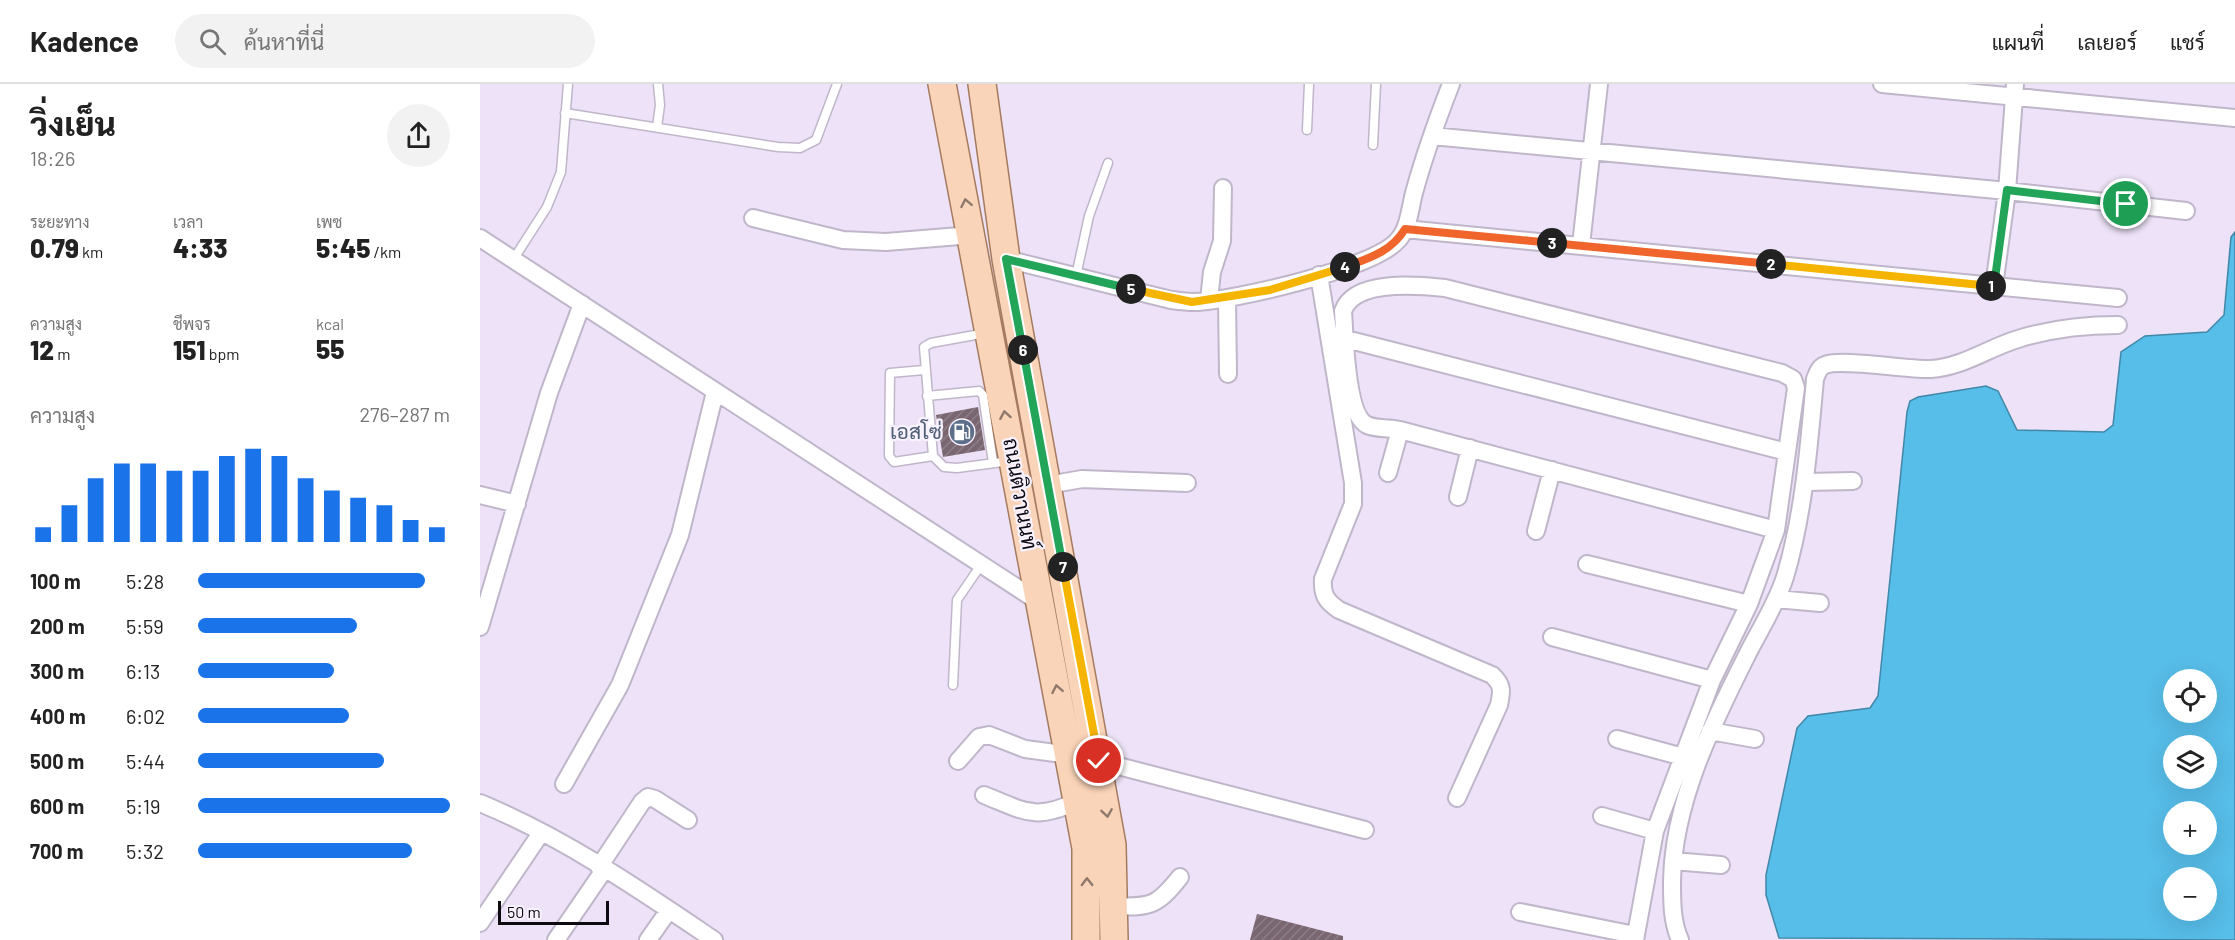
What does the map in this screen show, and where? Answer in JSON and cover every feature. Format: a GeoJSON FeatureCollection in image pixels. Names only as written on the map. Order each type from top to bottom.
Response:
{"type":"FeatureCollection","features":[{"type":"Feature","properties":{"kind":"main road","name":"ถนนติวานนท์"},"geometry":{"type":"LineString","coordinates":[[942,84],[990,333],[1003,462],[1040,602],[1086,848],[1086,940]]}},
{"type":"Feature","properties":{"kind":"main road"},"geometry":{"type":"LineString","coordinates":[[969,84],[1006,259]]}},
{"type":"Feature","properties":{"kind":"main road","name":"ถนนติวานนท์"},"geometry":{"type":"LineString","coordinates":[[982,84],[1006,259],[1099,761],[1112,845],[1114,940]]}},
{"type":"Feature","properties":{"kind":"street"},"geometry":{"type":"LineString","coordinates":[[1006,259],[1171,300],[1192,302],[1227,299],[1270,290],[1385,252],[1398,241],[1405,229],[1432,136],[1451,84]]}},
{"type":"Feature","properties":{"kind":"street"},"geometry":{"type":"LineString","coordinates":[[1581,245],[1599,84]]}},
{"type":"Feature","properties":{"kind":"street"},"geometry":{"type":"LineString","coordinates":[[1882,84],[2015,90],[2235,118]]}},
{"type":"Feature","properties":{"kind":"street"},"geometry":{"type":"LineString","coordinates":[[1994,286],[2007,190],[2015,90]]}},
{"type":"Feature","properties":{"kind":"street"},"geometry":{"type":"LineString","coordinates":[[1432,136],[2007,190],[2186,211]]}},
{"type":"Feature","properties":{"kind":"street"},"geometry":{"type":"LineString","coordinates":[[1209,300],[1212,272],[1222,241],[1223,188]]}},
{"type":"Feature","properties":{"kind":"street"},"geometry":{"type":"LineString","coordinates":[[753,218],[843,240],[886,242],[972,235]]}},
{"type":"Feature","properties":{"kind":"street"},"geometry":{"type":"LineString","coordinates":[[1405,229],[2118,298]]}},
{"type":"Feature","properties":{"kind":"street"},"geometry":{"type":"LineString","coordinates":[[480,238],[1040,602]]}},
{"type":"Feature","properties":{"kind":"street"},"geometry":{"type":"LineString","coordinates":[[1319,275],[1353,483],[1353,504],[1323,579],[1322,592],[1327,602],[1340,610],[1492,675],[1500,682],[1502,691],[1499,705],[1457,798]]}},
{"type":"Feature","properties":{"kind":"street"},"geometry":{"type":"LineString","coordinates":[[1520,912],[1635,938],[1655,831],[1712,681],[1749,604],[1776,530],[1796,388],[1793,379],[1782,373],[1445,288],[1418,285],[1372,289],[1354,295],[1346,302],[1343,311],[1351,393],[1358,418],[1368,425],[1400,430],[1470,448],[1776,530]]}},
{"type":"Feature","properties":{"kind":"street"},"geometry":{"type":"LineString","coordinates":[[1227,299],[1228,374]]}},
{"type":"Feature","properties":{"kind":"street"},"geometry":{"type":"LineString","coordinates":[[480,627],[549,393],[582,304]]}},
{"type":"Feature","properties":{"kind":"street"},"geometry":{"type":"LineString","coordinates":[[1680,940],[1675,930],[1672,903],[1672,861],[1681,815],[1710,731],[1777,600],[1785,576],[1806,482],[1815,379],[1819,369],[1826,364],[1940,368],[1962,363],[2017,339],[2086,325],[2118,326]]}},
{"type":"Feature","properties":{"kind":"street"},"geometry":{"type":"LineString","coordinates":[[1346,339],[1787,452]]}},
{"type":"Feature","properties":{"kind":"street"},"geometry":{"type":"LineString","coordinates":[[564,784],[620,685],[680,535],[715,392]]}},
{"type":"Feature","properties":{"kind":"street"},"geometry":{"type":"LineString","coordinates":[[1388,473],[1400,430]]}},
{"type":"Feature","properties":{"kind":"street"},"geometry":{"type":"LineString","coordinates":[[1458,497],[1470,448]]}},
{"type":"Feature","properties":{"kind":"street"},"geometry":{"type":"LineString","coordinates":[[1536,531],[1552,470]]}},
{"type":"Feature","properties":{"kind":"street"},"geometry":{"type":"LineString","coordinates":[[1048,485],[1082,479],[1187,483]]}},
{"type":"Feature","properties":{"kind":"street"},"geometry":{"type":"LineString","coordinates":[[1806,482],[1853,481]]}},
{"type":"Feature","properties":{"kind":"street"},"geometry":{"type":"LineString","coordinates":[[480,495],[517,504]]}},
{"type":"Feature","properties":{"kind":"street"},"geometry":{"type":"LineString","coordinates":[[1587,564],[1749,604]]}},
{"type":"Feature","properties":{"kind":"street"},"geometry":{"type":"LineString","coordinates":[[1777,600],[1820,603]]}},
{"type":"Feature","properties":{"kind":"street"},"geometry":{"type":"LineString","coordinates":[[1552,637],[1712,681]]}},
{"type":"Feature","properties":{"kind":"street"},"geometry":{"type":"LineString","coordinates":[[1710,731],[1755,739]]}},
{"type":"Feature","properties":{"kind":"street"},"geometry":{"type":"LineString","coordinates":[[958,761],[980,737],[988,735],[1025,749],[1070,755]]}},
{"type":"Feature","properties":{"kind":"street"},"geometry":{"type":"LineString","coordinates":[[1617,739],[1683,757]]}},
{"type":"Feature","properties":{"kind":"street"},"geometry":{"type":"LineString","coordinates":[[1099,761],[1365,830]]}},
{"type":"Feature","properties":{"kind":"street"},"geometry":{"type":"LineString","coordinates":[[984,795],[1039,814],[1053,813],[1078,801]]}},
{"type":"Feature","properties":{"kind":"street"},"geometry":{"type":"LineString","coordinates":[[556,940],[642,802],[648,797],[655,799],[688,820]]}},
{"type":"Feature","properties":{"kind":"street"},"geometry":{"type":"LineString","coordinates":[[480,803],[541,833],[601,868],[714,940]]}},
{"type":"Feature","properties":{"kind":"street"},"geometry":{"type":"LineString","coordinates":[[1602,816],[1655,831]]}},
{"type":"Feature","properties":{"kind":"street"},"geometry":{"type":"LineString","coordinates":[[480,923],[541,833]]}},
{"type":"Feature","properties":{"kind":"street"},"geometry":{"type":"LineString","coordinates":[[1672,861],[1721,865]]}},
{"type":"Feature","properties":{"kind":"street"},"geometry":{"type":"LineString","coordinates":[[1115,906],[1148,906],[1160,901],[1180,877]]}},
{"type":"Feature","properties":{"kind":"street"},"geometry":{"type":"LineString","coordinates":[[648,940],[669,910]]}},
{"type":"Feature","properties":{"kind":"lane"},"geometry":{"type":"LineString","coordinates":[[513,260],[547,207],[561,172],[568,84]]}},
{"type":"Feature","properties":{"kind":"lane"},"geometry":{"type":"LineString","coordinates":[[657,127],[660,105],[658,84]]}},
{"type":"Feature","properties":{"kind":"lane"},"geometry":{"type":"LineString","coordinates":[[565,113],[778,147],[800,148],[816,140],[837,84]]}},
{"type":"Feature","properties":{"kind":"lane"},"geometry":{"type":"LineString","coordinates":[[1307,130],[1309,84]]}},
{"type":"Feature","properties":{"kind":"lane"},"geometry":{"type":"LineString","coordinates":[[1373,145],[1376,84]]}},
{"type":"Feature","properties":{"kind":"lane"},"geometry":{"type":"LineString","coordinates":[[1076,276],[1089,216],[1108,163]]}},
{"type":"Feature","properties":{"kind":"lane"},"geometry":{"type":"LineString","coordinates":[[927,396],[980,391],[1003,462],[944,468],[933,456],[924,370],[923,352],[927,345],[990,333]]}},
{"type":"Feature","properties":{"kind":"lane"},"geometry":{"type":"LineString","coordinates":[[924,370],[890,373],[889,456],[894,462],[933,456]]}},
{"type":"Feature","properties":{"kind":"lane"},"geometry":{"type":"LineString","coordinates":[[953,685],[957,600],[981,565]]}},
{"type":"Feature","properties":{"kind":"water"},"geometry":{"type":"Polygon","coordinates":[[[2235,232],[2235,940],[1779,938],[1766,895],[1766,875],[1797,728],[1808,716],[1870,708],[1878,696],[1910,401],[1918,397],[1986,386],[1998,391],[2017,430],[2104,432],[2113,425],[2121,352],[2145,336],[2207,332],[2224,315],[2231,237],[2235,232]]]}},
{"type":"Feature","properties":{"kind":"building","name":"เอสโซ่"},"geometry":{"type":"Polygon","coordinates":[[[978,407],[985,450],[943,457],[936,415],[978,407]]]}},
{"type":"Feature","properties":{"kind":"building"},"geometry":{"type":"Polygon","coordinates":[[[1257,914],[1343,936],[1343,940],[1250,940],[1257,914]]]}},
{"type":"Feature","properties":{"kind":"place","name":"เอสโซ่"},"geometry":{"type":"Point","coordinates":[962,432]}},
{"type":"Feature","properties":{"kind":"route"},"geometry":{"type":"LineString","coordinates":[[1099,761],[1006,259],[1171,300],[1192,302],[1227,299],[1270,290],[1336,271],[1385,252],[1398,241],[1405,229],[1994,286],[2007,190],[2126,204]]}}]}
